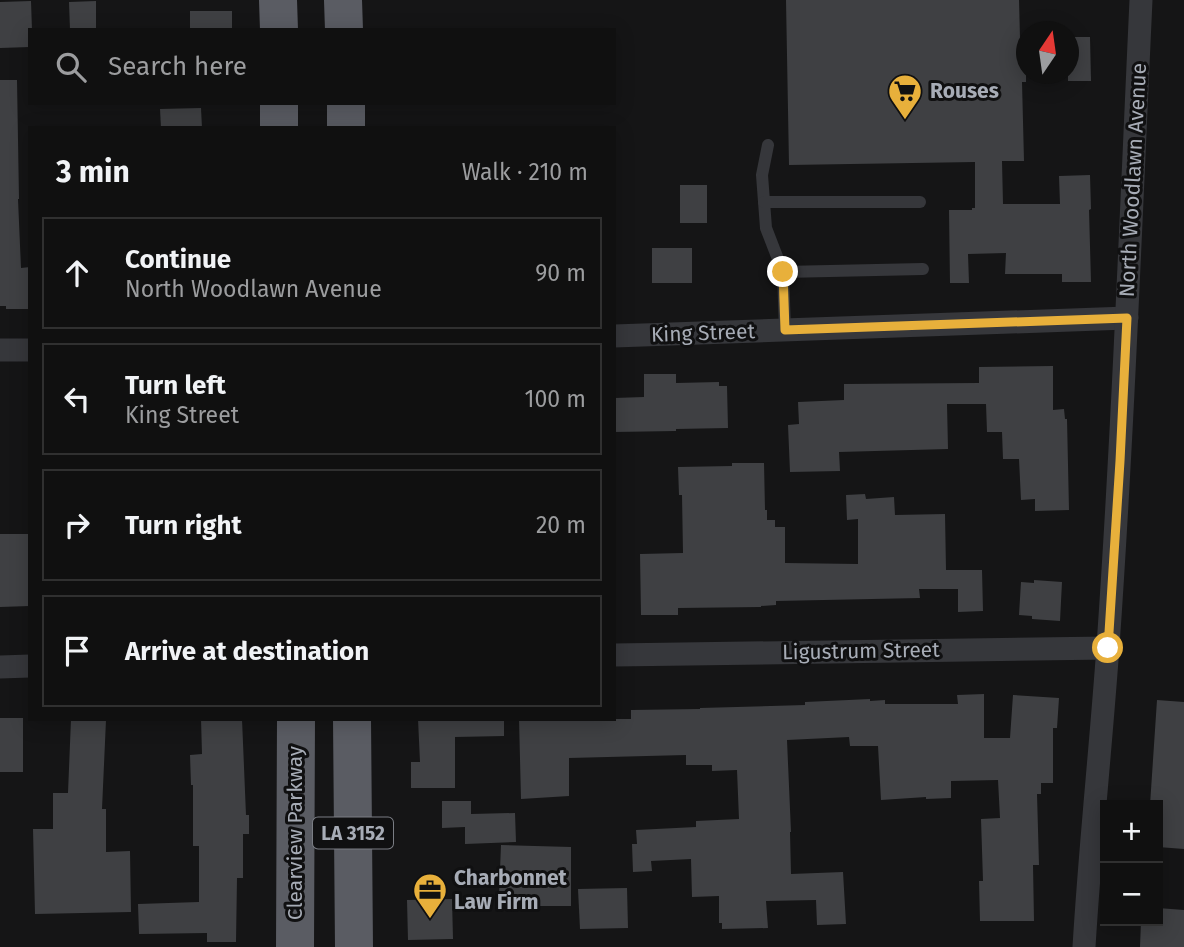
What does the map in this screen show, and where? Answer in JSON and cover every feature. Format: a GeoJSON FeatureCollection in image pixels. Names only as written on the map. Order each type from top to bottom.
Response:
{"type":"FeatureCollection","features":[{"type":"Feature","properties":{"kind":"highway"},"geometry":{"type":"LineString","coordinates":[[278,0],[279,28]]}},
{"type":"Feature","properties":{"kind":"highway"},"geometry":{"type":"LineString","coordinates":[[343,0],[344,28]]}},
{"type":"Feature","properties":{"kind":"highway"},"geometry":{"type":"LineString","coordinates":[[279,105],[279,126]]}},
{"type":"Feature","properties":{"kind":"highway"},"geometry":{"type":"LineString","coordinates":[[346,105],[346,126]]}},
{"type":"Feature","properties":{"kind":"highway","name":"Clearview Parkway"},"geometry":{"type":"LineString","coordinates":[[295,947],[296,721]]}},
{"type":"Feature","properties":{"kind":"highway","name":"LA 3152"},"geometry":{"type":"LineString","coordinates":[[352,721],[354,947]]}},
{"type":"Feature","properties":{"kind":"street","name":"North Woodlawn Avenue"},"geometry":{"type":"LineString","coordinates":[[1084,947],[1120,461],[1141,0]]}},
{"type":"Feature","properties":{"kind":"street","name":"King Street"},"geometry":{"type":"LineString","coordinates":[[616,336],[1127,318]]}},
{"type":"Feature","properties":{"kind":"street"},"geometry":{"type":"LineString","coordinates":[[0,350],[28,350]]}},
{"type":"Feature","properties":{"kind":"street","name":"Ligustrum Street"},"geometry":{"type":"LineString","coordinates":[[616,655],[1108,648]]}},
{"type":"Feature","properties":{"kind":"street"},"geometry":{"type":"LineString","coordinates":[[0,667],[28,666]]}},
{"type":"Feature","properties":{"kind":"lane"},"geometry":{"type":"LineString","coordinates":[[768,145],[762,175],[766,228],[783,272],[785,330]]}},
{"type":"Feature","properties":{"kind":"lane"},"geometry":{"type":"LineString","coordinates":[[764,202],[920,202]]}},
{"type":"Feature","properties":{"kind":"lane"},"geometry":{"type":"LineString","coordinates":[[783,272],[923,269]]}},
{"type":"Feature","properties":{"kind":"building","name":"Rouses"},"geometry":{"type":"Polygon","coordinates":[[[786,0],[1019,0],[1020,21],[1016,21],[1016,84],[1022,84],[1024,161],[1002,161],[1003,204],[1060,204],[1059,176],[1090,175],[1091,282],[1062,282],[1062,274],[1005,274],[1006,253],[968,254],[969,283],[950,283],[949,210],[975,208],[975,162],[789,165],[786,0]]]}},
{"type":"Feature","properties":{"kind":"building"},"geometry":{"type":"Polygon","coordinates":[[[31,1],[32,28],[28,28],[28,47],[0,48],[0,2],[31,1]]]}},
{"type":"Feature","properties":{"kind":"building"},"geometry":{"type":"Polygon","coordinates":[[[96,1],[96,28],[70,28],[69,2],[96,1]]]}},
{"type":"Feature","properties":{"kind":"building"},"geometry":{"type":"Polygon","coordinates":[[[190,11],[232,11],[232,28],[190,28],[190,11]]]}},
{"type":"Feature","properties":{"kind":"building"},"geometry":{"type":"Polygon","coordinates":[[[1079,37],[1090,37],[1091,81],[1079,81],[1079,37]]]}},
{"type":"Feature","properties":{"kind":"building"},"geometry":{"type":"Polygon","coordinates":[[[0,80],[17,80],[21,268],[28,267],[28,309],[6,309],[6,306],[0,306],[0,80]]]}},
{"type":"Feature","properties":{"kind":"building"},"geometry":{"type":"Polygon","coordinates":[[[201,108],[202,126],[161,126],[160,109],[201,108]]]}},
{"type":"Feature","properties":{"kind":"building"},"geometry":{"type":"Polygon","coordinates":[[[680,185],[707,185],[707,223],[680,223],[680,185]]]}},
{"type":"Feature","properties":{"kind":"building"},"geometry":{"type":"Polygon","coordinates":[[[652,248],[692,248],[692,283],[652,283],[652,248]]]}},
{"type":"Feature","properties":{"kind":"building"},"geometry":{"type":"Polygon","coordinates":[[[1053,366],[1053,410],[1064,409],[1067,419],[1069,510],[1035,511],[1035,499],[1021,500],[1019,459],[1003,459],[1002,432],[987,432],[986,404],[947,404],[948,449],[839,452],[840,471],[790,472],[788,425],[799,424],[798,402],[844,400],[844,384],[979,383],[979,367],[1053,366]]]}},
{"type":"Feature","properties":{"kind":"building"},"geometry":{"type":"Polygon","coordinates":[[[644,374],[676,374],[676,383],[719,382],[719,386],[727,386],[728,428],[616,432],[616,398],[644,397],[644,374]]]}},
{"type":"Feature","properties":{"kind":"building"},"geometry":{"type":"Polygon","coordinates":[[[732,463],[764,463],[767,520],[775,520],[775,527],[785,527],[785,563],[858,564],[858,519],[847,520],[846,495],[865,494],[866,499],[894,497],[895,515],[945,514],[946,570],[982,570],[983,611],[958,612],[958,589],[919,589],[920,598],[776,601],[776,605],[761,607],[678,608],[678,615],[641,615],[640,554],[683,553],[682,495],[679,495],[678,467],[732,466],[732,463]]]}},
{"type":"Feature","properties":{"kind":"building"},"geometry":{"type":"Polygon","coordinates":[[[0,534],[28,534],[28,606],[0,607],[0,534]]]}},
{"type":"Feature","properties":{"kind":"building"},"geometry":{"type":"Polygon","coordinates":[[[1034,580],[1062,582],[1060,621],[1019,615],[1021,582],[1034,583],[1034,580]]]}},
{"type":"Feature","properties":{"kind":"building"},"geometry":{"type":"Polygon","coordinates":[[[984,694],[984,738],[1010,738],[1013,695],[1059,698],[1057,728],[1053,728],[1053,783],[1041,783],[1041,794],[1037,794],[1039,865],[1033,865],[1034,921],[980,921],[979,881],[983,881],[981,819],[1000,818],[998,780],[951,781],[951,798],[881,800],[878,746],[850,746],[849,737],[787,740],[791,874],[843,872],[846,924],[817,925],[816,900],[766,901],[768,928],[722,929],[722,923],[719,923],[719,896],[692,897],[691,859],[651,861],[652,871],[633,872],[632,844],[637,844],[636,830],[696,827],[696,821],[739,819],[737,770],[712,771],[712,765],[686,765],[686,755],[569,758],[569,796],[521,799],[519,721],[616,721],[631,719],[631,710],[805,705],[805,702],[870,699],[885,700],[885,704],[958,704],[957,695],[984,694]]]}},
{"type":"Feature","properties":{"kind":"building"},"geometry":{"type":"Polygon","coordinates":[[[1157,700],[1184,702],[1184,849],[1163,847],[1163,800],[1150,800],[1157,700]]]}},
{"type":"Feature","properties":{"kind":"building"},"geometry":{"type":"Polygon","coordinates":[[[0,718],[23,718],[23,772],[0,772],[0,718]]]}},
{"type":"Feature","properties":{"kind":"building"},"geometry":{"type":"Polygon","coordinates":[[[71,721],[106,721],[102,809],[106,809],[106,852],[130,851],[131,912],[35,914],[33,829],[53,829],[53,793],[68,793],[71,721]]]}},
{"type":"Feature","properties":{"kind":"building"},"geometry":{"type":"Polygon","coordinates":[[[201,721],[242,721],[249,834],[243,834],[243,878],[237,878],[236,942],[207,942],[207,933],[139,934],[138,904],[199,902],[199,846],[193,846],[190,755],[202,754],[201,721]]]}},
{"type":"Feature","properties":{"kind":"building"},"geometry":{"type":"Polygon","coordinates":[[[418,721],[504,721],[504,736],[455,737],[455,788],[411,788],[411,762],[420,762],[418,721]]]}},
{"type":"Feature","properties":{"kind":"building"},"geometry":{"type":"Polygon","coordinates":[[[442,801],[471,801],[471,814],[515,813],[516,842],[465,844],[465,827],[442,828],[442,801]]]}},
{"type":"Feature","properties":{"kind":"building"},"geometry":{"type":"Polygon","coordinates":[[[501,845],[571,847],[571,906],[522,906],[523,896],[499,895],[501,845]]]}},
{"type":"Feature","properties":{"kind":"building"},"geometry":{"type":"Polygon","coordinates":[[[627,888],[628,928],[580,929],[578,889],[627,888]]]}},
{"type":"Feature","properties":{"kind":"building","name":"Charbonnet Law Firm"},"geometry":{"type":"Polygon","coordinates":[[[452,899],[453,939],[408,940],[407,900],[452,899]]]}},
{"type":"Feature","properties":{"kind":"building"},"geometry":{"type":"Polygon","coordinates":[[[1163,908],[1184,910],[1184,947],[1140,947],[1141,926],[1163,926],[1163,908]]]}},
{"type":"Feature","properties":{"kind":"place","name":"Rouses"},"geometry":{"type":"Point","coordinates":[905,121]}},
{"type":"Feature","properties":{"kind":"place","name":"Charbonnet Law Firm"},"geometry":{"type":"Point","coordinates":[430,920]}},
{"type":"Feature","properties":{"kind":"route"},"geometry":{"type":"LineString","coordinates":[[783,272],[785,330],[1127,318],[1108,648]]}}]}
